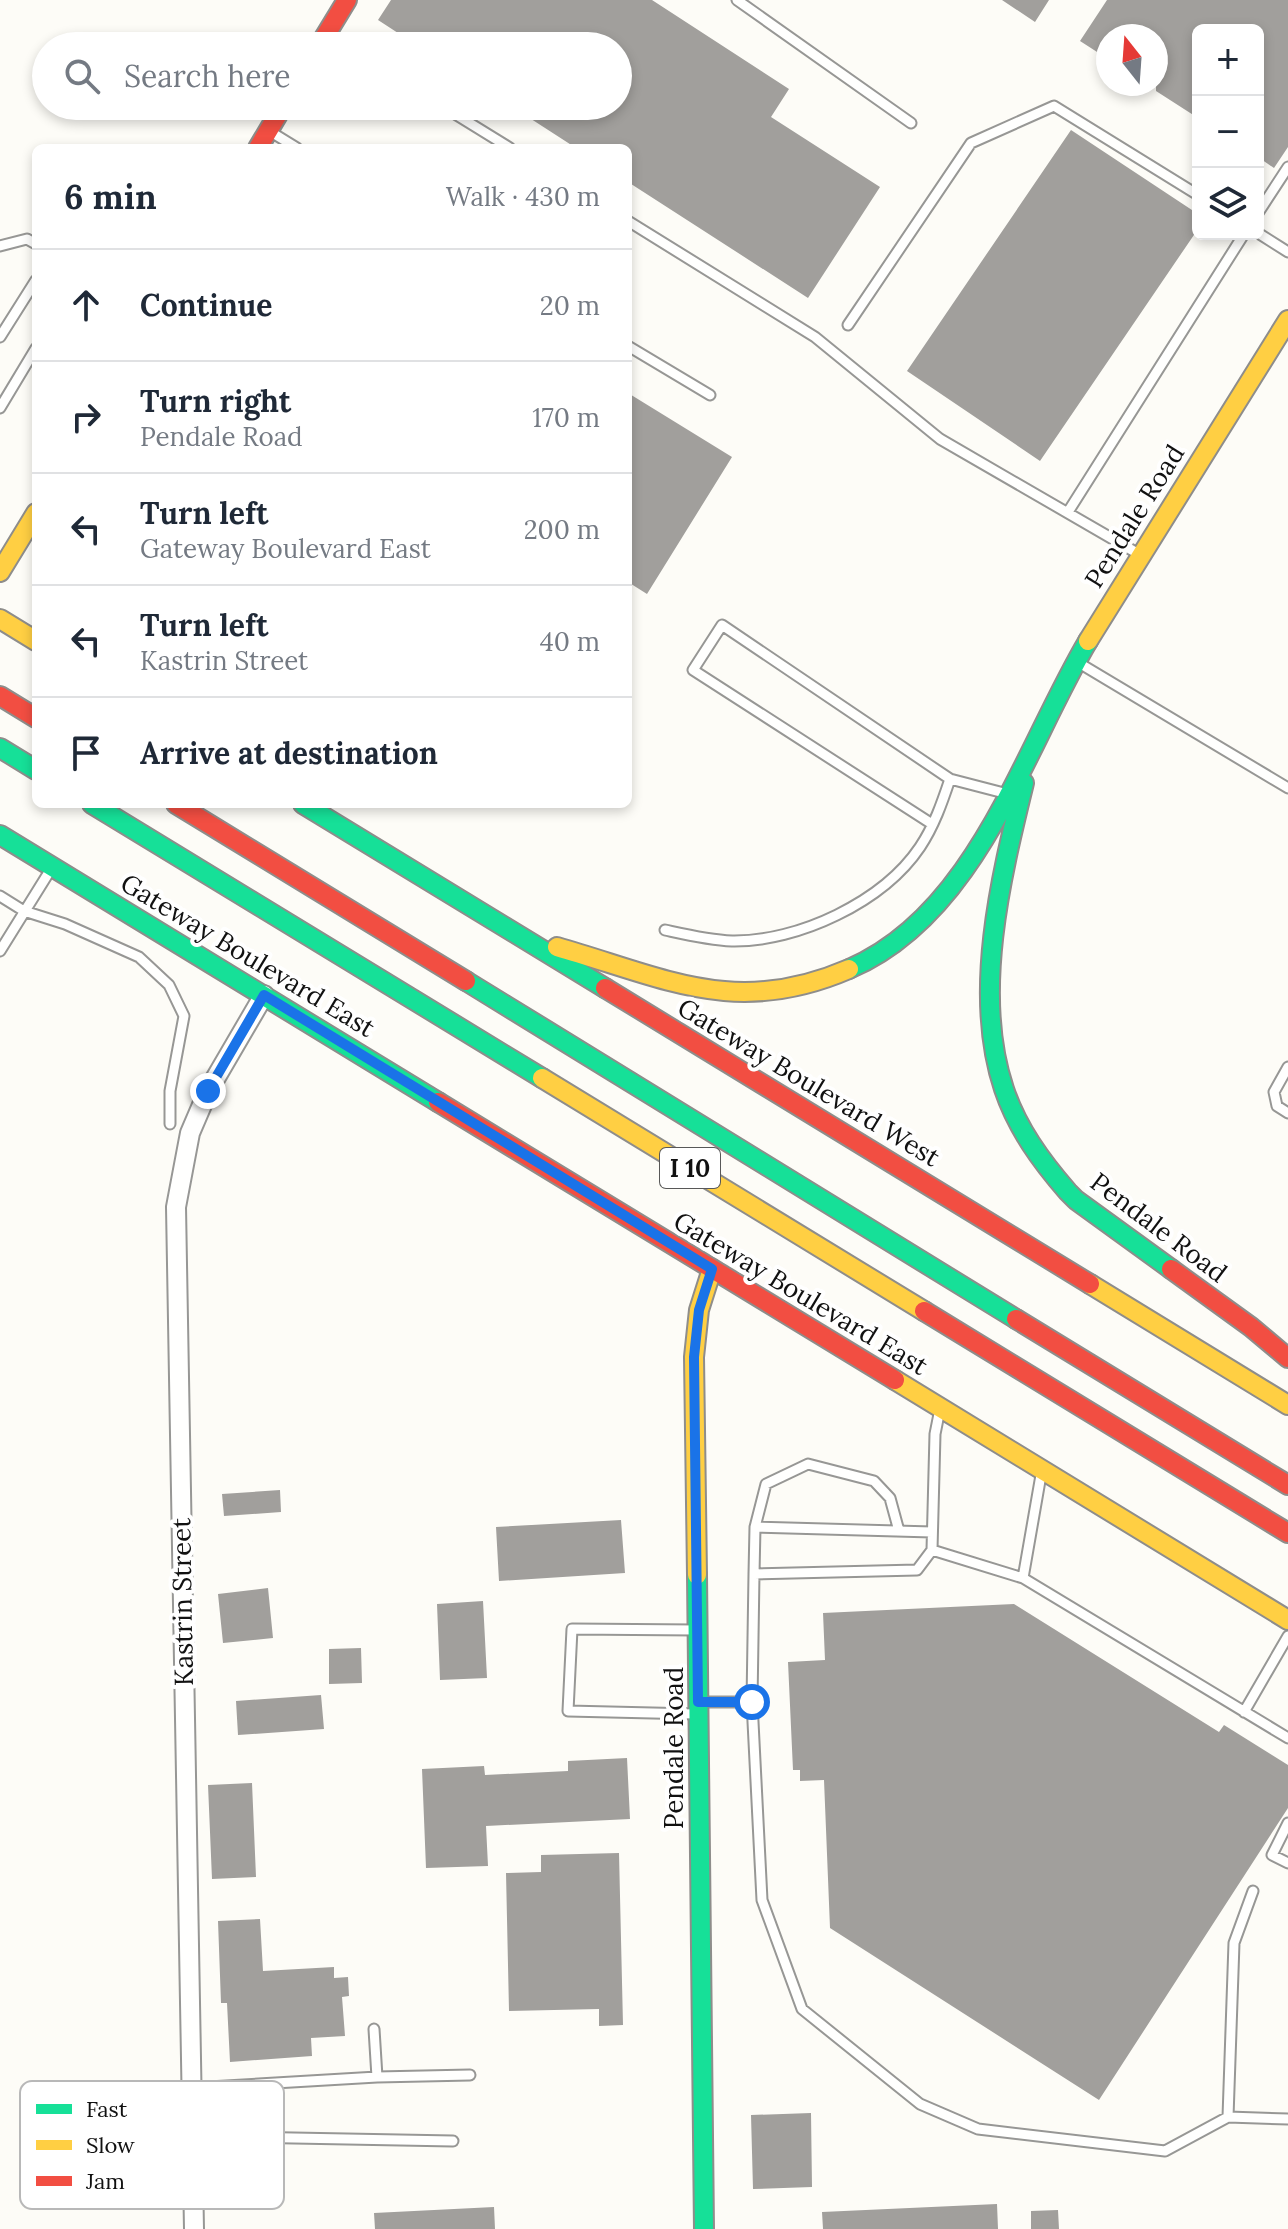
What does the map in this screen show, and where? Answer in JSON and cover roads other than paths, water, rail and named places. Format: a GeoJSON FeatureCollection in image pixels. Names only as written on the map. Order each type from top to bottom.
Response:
{"type":"FeatureCollection","features":[{"type":"Feature","properties":{"kind":"main road"},"geometry":{"type":"LineString","coordinates":[[328,32],[347,0]]}},
{"type":"Feature","properties":{"kind":"main road"},"geometry":{"type":"LineString","coordinates":[[260,144],[275,120]]}},
{"type":"Feature","properties":{"kind":"main road","name":"Pendale Road"},"geometry":{"type":"LineString","coordinates":[[520,936],[704,990],[749,994],[817,982],[879,955],[900,941],[929,915],[967,868],[1076,662],[1140,554],[1288,320]]}},
{"type":"Feature","properties":{"kind":"main road"},"geometry":{"type":"LineString","coordinates":[[0,572],[32,526]]}},
{"type":"Feature","properties":{"kind":"main road"},"geometry":{"type":"LineString","coordinates":[[0,619],[32,639]]}},
{"type":"Feature","properties":{"kind":"main road"},"geometry":{"type":"LineString","coordinates":[[0,696],[32,716]]}},
{"type":"Feature","properties":{"kind":"main road","name":"Pendale Road"},"geometry":{"type":"LineString","coordinates":[[1034,745],[998,898],[991,976],[997,1062],[1019,1126],[1054,1176],[1076,1200],[1251,1327],[1288,1358]]}},
{"type":"Feature","properties":{"kind":"main road"},"geometry":{"type":"LineString","coordinates":[[0,748],[32,768]]}},
{"type":"Feature","properties":{"kind":"main road","name":"I 10"},"geometry":{"type":"LineString","coordinates":[[99,808],[1288,1533]]}},
{"type":"Feature","properties":{"kind":"main road","name":"I 10"},"geometry":{"type":"LineString","coordinates":[[183,808],[1288,1485]]}},
{"type":"Feature","properties":{"kind":"main road","name":"Gateway Boulevard West"},"geometry":{"type":"LineString","coordinates":[[310,808],[1288,1405]]}},
{"type":"Feature","properties":{"kind":"main road","name":"Gateway Boulevard East"},"geometry":{"type":"LineString","coordinates":[[0,835],[1288,1620]]}},
{"type":"Feature","properties":{"kind":"main road","name":"Pendale Road"},"geometry":{"type":"LineString","coordinates":[[704,2229],[694,1357],[699,1310],[712,1269]]}},
{"type":"Feature","properties":{"kind":"street","name":"Kastrin Street"},"geometry":{"type":"LineString","coordinates":[[191,2081],[176,1207],[190,1133],[208,1091],[264,995]]}},
{"type":"Feature","properties":{"kind":"street","name":"Kastrin Street"},"geometry":{"type":"LineString","coordinates":[[194,2209],[194,2229]]}},
{"type":"Feature","properties":{"kind":"lane"},"geometry":{"type":"LineString","coordinates":[[737,0],[911,123]]}},
{"type":"Feature","properties":{"kind":"lane"},"geometry":{"type":"LineString","coordinates":[[848,325],[971,143],[1054,106],[1192,191]]}},
{"type":"Feature","properties":{"kind":"lane"},"geometry":{"type":"LineString","coordinates":[[465,120],[504,144]]}},
{"type":"Feature","properties":{"kind":"lane"},"geometry":{"type":"LineString","coordinates":[[268,131],[290,144]]}},
{"type":"Feature","properties":{"kind":"lane"},"geometry":{"type":"LineString","coordinates":[[1264,204],[1288,167]]}},
{"type":"Feature","properties":{"kind":"lane"},"geometry":{"type":"LineString","coordinates":[[632,223],[815,337],[940,439],[1140,554]]}},
{"type":"Feature","properties":{"kind":"lane"},"geometry":{"type":"LineString","coordinates":[[1264,237],[1288,252]]}},
{"type":"Feature","properties":{"kind":"lane"},"geometry":{"type":"LineString","coordinates":[[0,246],[27,239],[32,242]]}},
{"type":"Feature","properties":{"kind":"lane"},"geometry":{"type":"LineString","coordinates":[[1068,512],[1240,240]]}},
{"type":"Feature","properties":{"kind":"lane"},"geometry":{"type":"LineString","coordinates":[[0,337],[32,286]]}},
{"type":"Feature","properties":{"kind":"lane"},"geometry":{"type":"LineString","coordinates":[[632,348],[710,395]]}},
{"type":"Feature","properties":{"kind":"lane"},"geometry":{"type":"LineString","coordinates":[[0,408],[32,355]]}},
{"type":"Feature","properties":{"kind":"lane"},"geometry":{"type":"LineString","coordinates":[[932,824],[693,670],[722,625],[950,779],[1007,793]]}},
{"type":"Feature","properties":{"kind":"lane"},"geometry":{"type":"LineString","coordinates":[[1076,662],[1288,788]]}},
{"type":"Feature","properties":{"kind":"lane"},"geometry":{"type":"LineString","coordinates":[[665,930],[735,941],[770,937],[821,922],[858,904],[888,881],[919,849],[950,779]]}},
{"type":"Feature","properties":{"kind":"lane"},"geometry":{"type":"LineString","coordinates":[[0,951],[52,867]]}},
{"type":"Feature","properties":{"kind":"lane"},"geometry":{"type":"LineString","coordinates":[[0,896],[24,911],[65,924],[139,957],[169,985],[184,1016],[170,1091],[170,1124]]}},
{"type":"Feature","properties":{"kind":"lane"},"geometry":{"type":"LineString","coordinates":[[1288,1067],[1274,1092],[1277,1106],[1288,1113]]}},
{"type":"Feature","properties":{"kind":"lane"},"geometry":{"type":"LineString","coordinates":[[754,1574],[917,1570],[932,1550],[935,1434],[941,1408]]}},
{"type":"Feature","properties":{"kind":"lane"},"geometry":{"type":"LineString","coordinates":[[899,1531],[890,1498],[874,1481],[808,1464],[766,1484],[755,1527],[752,1702],[762,1900],[802,2009],[920,2104],[978,2129],[1165,2151],[1228,2117],[1288,2119]]}},
{"type":"Feature","properties":{"kind":"lane"},"geometry":{"type":"LineString","coordinates":[[1023,1578],[1042,1470]]}},
{"type":"Feature","properties":{"kind":"lane"},"geometry":{"type":"LineString","coordinates":[[755,1527],[932,1532]]}},
{"type":"Feature","properties":{"kind":"lane"},"geometry":{"type":"LineString","coordinates":[[932,1550],[1023,1578],[1288,1738]]}},
{"type":"Feature","properties":{"kind":"lane"},"geometry":{"type":"LineString","coordinates":[[698,1630],[572,1629],[568,1711],[698,1708],[752,1702]]}},
{"type":"Feature","properties":{"kind":"lane"},"geometry":{"type":"LineString","coordinates":[[1244,1712],[1288,1636]]}},
{"type":"Feature","properties":{"kind":"lane"},"geometry":{"type":"LineString","coordinates":[[1288,1823],[1272,1855],[1288,1863]]}},
{"type":"Feature","properties":{"kind":"lane"},"geometry":{"type":"LineString","coordinates":[[1228,2117],[1234,1943],[1253,1891]]}},
{"type":"Feature","properties":{"kind":"lane"},"geometry":{"type":"LineString","coordinates":[[374,2029],[377,2077]]}},
{"type":"Feature","properties":{"kind":"lane"},"geometry":{"type":"LineString","coordinates":[[284,2082],[470,2075]]}},
{"type":"Feature","properties":{"kind":"lane"},"geometry":{"type":"LineString","coordinates":[[284,2138],[453,2141]]}}]}
